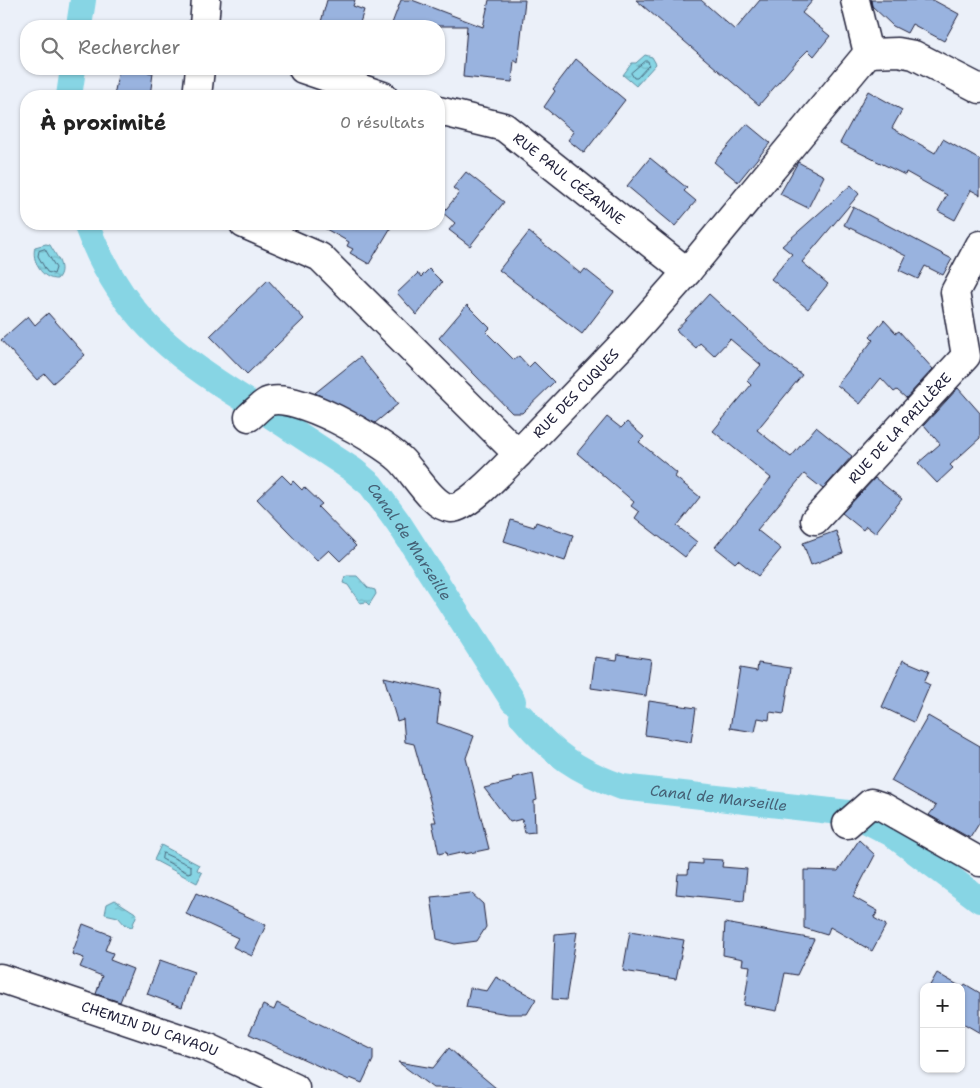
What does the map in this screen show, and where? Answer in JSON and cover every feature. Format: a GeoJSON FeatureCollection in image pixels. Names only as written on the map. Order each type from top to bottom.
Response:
{"type":"FeatureCollection","features":[{"type":"Feature","properties":{"kind":"street"},"geometry":{"type":"LineString","coordinates":[[204,20],[206,0]]}},
{"type":"Feature","properties":{"kind":"street"},"geometry":{"type":"LineString","coordinates":[[854,0],[868,53],[898,52],[914,55],[980,89]]}},
{"type":"Feature","properties":{"kind":"street","name":"RUE DES CUQUES"},"geometry":{"type":"LineString","coordinates":[[258,410],[284,401],[330,415],[370,437],[400,459],[437,503],[452,508],[464,504],[518,454],[626,341],[687,272],[868,53]]}},
{"type":"Feature","properties":{"kind":"street"},"geometry":{"type":"LineString","coordinates":[[198,90],[199,75]]}},
{"type":"Feature","properties":{"kind":"street"},"geometry":{"type":"LineString","coordinates":[[322,75],[365,90]]}},
{"type":"Feature","properties":{"kind":"street","name":"RUE PAUL CÉZANNE"},"geometry":{"type":"LineString","coordinates":[[445,113],[504,128],[687,272]]}},
{"type":"Feature","properties":{"kind":"street"},"geometry":{"type":"LineString","coordinates":[[258,230],[320,257],[518,454]]}},
{"type":"Feature","properties":{"kind":"street","name":"RUE DE LA PAILLÈRE"},"geometry":{"type":"LineString","coordinates":[[816,520],[966,356],[955,292],[980,245]]}},
{"type":"Feature","properties":{"kind":"street"},"geometry":{"type":"LineString","coordinates":[[854,817],[871,804],[883,807],[980,862]]}},
{"type":"Feature","properties":{"kind":"street","name":"CHEMIN DU CAVAOU"},"geometry":{"type":"LineString","coordinates":[[0,978],[209,1048],[295,1088]]}},
{"type":"Feature","properties":{"kind":"water"},"geometry":{"type":"Polygon","coordinates":[[[645,55],[652,57],[656,64],[636,86],[623,75],[632,63],[636,63],[645,55]]]}},
{"type":"Feature","properties":{"kind":"water"},"geometry":{"type":"Polygon","coordinates":[[[46,244],[50,245],[60,262],[61,271],[57,279],[42,273],[36,263],[35,247],[46,244]]]}},
{"type":"Feature","properties":{"kind":"water"},"geometry":{"type":"Polygon","coordinates":[[[347,576],[357,576],[368,588],[375,590],[376,594],[369,605],[366,602],[360,603],[348,585],[343,583],[347,576]]]}},
{"type":"Feature","properties":{"kind":"water"},"geometry":{"type":"Polygon","coordinates":[[[161,845],[199,865],[197,870],[202,873],[197,883],[154,860],[161,845]]]}},
{"type":"Feature","properties":{"kind":"water"},"geometry":{"type":"Polygon","coordinates":[[[115,900],[137,914],[132,927],[125,925],[118,917],[105,914],[107,904],[115,900]]]}},
{"type":"Feature","properties":{"kind":"building"},"geometry":{"type":"Polygon","coordinates":[[[327,0],[355,0],[353,6],[364,10],[361,20],[322,20],[327,0]]]}},
{"type":"Feature","properties":{"kind":"building"},"geometry":{"type":"Polygon","coordinates":[[[401,0],[412,0],[483,27],[489,0],[525,0],[518,63],[514,60],[512,82],[463,77],[467,26],[445,26],[445,20],[393,20],[401,0]]]}},
{"type":"Feature","properties":{"kind":"building"},"geometry":{"type":"Polygon","coordinates":[[[636,0],[701,0],[735,30],[760,0],[813,0],[802,13],[830,36],[814,56],[808,50],[759,105],[636,0]]]}},
{"type":"Feature","properties":{"kind":"building"},"geometry":{"type":"Polygon","coordinates":[[[871,0],[933,0],[959,14],[944,41],[912,24],[907,33],[893,26],[872,6],[871,0]]]}},
{"type":"Feature","properties":{"kind":"building"},"geometry":{"type":"Polygon","coordinates":[[[576,59],[625,100],[584,153],[568,140],[574,132],[544,107],[555,91],[553,89],[576,59]]]}},
{"type":"Feature","properties":{"kind":"building"},"geometry":{"type":"Polygon","coordinates":[[[118,75],[153,75],[151,90],[115,90],[118,75]]]}},
{"type":"Feature","properties":{"kind":"building"},"geometry":{"type":"Polygon","coordinates":[[[868,91],[902,110],[892,128],[935,153],[943,139],[980,160],[980,195],[971,190],[955,220],[938,211],[947,195],[906,172],[905,175],[840,143],[868,91]]]}},
{"type":"Feature","properties":{"kind":"building"},"geometry":{"type":"Polygon","coordinates":[[[747,124],[770,143],[738,182],[714,162],[747,124]]]}},
{"type":"Feature","properties":{"kind":"building"},"geometry":{"type":"Polygon","coordinates":[[[650,158],[687,188],[684,191],[696,201],[675,226],[627,186],[650,158]]]}},
{"type":"Feature","properties":{"kind":"building"},"geometry":{"type":"Polygon","coordinates":[[[798,162],[824,176],[808,208],[780,194],[798,162]]]}},
{"type":"Feature","properties":{"kind":"building"},"geometry":{"type":"Polygon","coordinates":[[[466,172],[504,202],[470,246],[449,230],[455,223],[445,215],[445,210],[459,193],[453,188],[466,172]]]}},
{"type":"Feature","properties":{"kind":"building"},"geometry":{"type":"Polygon","coordinates":[[[851,185],[859,194],[802,262],[828,284],[808,309],[771,279],[792,254],[782,246],[851,185]]]}},
{"type":"Feature","properties":{"kind":"building"},"geometry":{"type":"Polygon","coordinates":[[[853,207],[952,259],[943,275],[925,266],[918,279],[899,270],[906,256],[844,225],[853,207]]]}},
{"type":"Feature","properties":{"kind":"building"},"geometry":{"type":"Polygon","coordinates":[[[328,230],[389,230],[369,264],[350,253],[353,249],[347,246],[349,242],[328,230]]]}},
{"type":"Feature","properties":{"kind":"building"},"geometry":{"type":"Polygon","coordinates":[[[529,232],[581,274],[585,269],[614,292],[582,334],[499,270],[529,232]]]}},
{"type":"Feature","properties":{"kind":"building"},"geometry":{"type":"Polygon","coordinates":[[[429,269],[442,282],[417,315],[397,293],[418,273],[421,277],[429,269]]]}},
{"type":"Feature","properties":{"kind":"building"},"geometry":{"type":"Polygon","coordinates":[[[268,280],[304,319],[247,374],[210,336],[268,280]]]}},
{"type":"Feature","properties":{"kind":"building"},"geometry":{"type":"Polygon","coordinates":[[[709,294],[772,352],[802,375],[757,430],[791,457],[816,427],[852,456],[823,489],[804,474],[757,530],[781,549],[758,576],[738,560],[735,563],[715,547],[771,478],[713,431],[751,385],[747,381],[761,365],[730,339],[714,356],[700,343],[696,348],[676,330],[709,294]]]}},
{"type":"Feature","properties":{"kind":"building"},"geometry":{"type":"Polygon","coordinates":[[[467,305],[490,328],[486,332],[514,360],[519,356],[529,367],[534,362],[554,382],[522,413],[512,413],[439,338],[467,305]]]}},
{"type":"Feature","properties":{"kind":"building"},"geometry":{"type":"Polygon","coordinates":[[[48,313],[85,355],[53,383],[45,374],[37,380],[1,340],[28,316],[35,325],[48,313]]]}},
{"type":"Feature","properties":{"kind":"building"},"geometry":{"type":"Polygon","coordinates":[[[884,320],[896,333],[899,331],[933,369],[906,398],[897,390],[894,392],[881,378],[860,404],[837,385],[873,340],[870,337],[884,320]]]}},
{"type":"Feature","properties":{"kind":"building"},"geometry":{"type":"Polygon","coordinates":[[[360,357],[398,404],[375,423],[315,393],[360,357]]]}},
{"type":"Feature","properties":{"kind":"building"},"geometry":{"type":"Polygon","coordinates":[[[958,388],[980,413],[980,438],[950,465],[953,468],[937,483],[918,463],[940,444],[924,425],[958,388]]]}},
{"type":"Feature","properties":{"kind":"building"},"geometry":{"type":"Polygon","coordinates":[[[607,417],[621,428],[627,422],[644,437],[639,442],[677,473],[675,477],[700,497],[677,526],[697,542],[685,557],[635,518],[639,512],[631,506],[634,502],[577,453],[607,417]]]}},
{"type":"Feature","properties":{"kind":"building"},"geometry":{"type":"Polygon","coordinates":[[[282,475],[291,484],[293,481],[302,490],[304,487],[322,504],[318,507],[356,546],[340,561],[329,550],[317,561],[257,499],[282,475]]]}},
{"type":"Feature","properties":{"kind":"building"},"geometry":{"type":"Polygon","coordinates":[[[875,478],[902,499],[875,533],[866,526],[863,530],[842,513],[875,478]]]}},
{"type":"Feature","properties":{"kind":"building"},"geometry":{"type":"Polygon","coordinates":[[[511,520],[534,527],[536,522],[573,535],[565,561],[504,541],[511,520]]]}},
{"type":"Feature","properties":{"kind":"building"},"geometry":{"type":"Polygon","coordinates":[[[836,531],[843,553],[811,565],[803,543],[836,531]]]}},
{"type":"Feature","properties":{"kind":"building"},"geometry":{"type":"Polygon","coordinates":[[[618,654],[651,659],[646,696],[591,688],[595,657],[617,660],[618,654]]]}},
{"type":"Feature","properties":{"kind":"building"},"geometry":{"type":"Polygon","coordinates":[[[903,660],[929,671],[924,682],[930,685],[914,722],[882,707],[903,660]]]}},
{"type":"Feature","properties":{"kind":"building"},"geometry":{"type":"Polygon","coordinates":[[[758,663],[791,668],[784,714],[770,712],[769,720],[758,718],[755,732],[730,728],[740,668],[757,671],[758,663]]]}},
{"type":"Feature","properties":{"kind":"building"},"geometry":{"type":"Polygon","coordinates":[[[384,677],[441,690],[437,723],[474,736],[466,758],[489,849],[447,856],[446,852],[439,854],[432,822],[436,822],[414,744],[405,742],[403,719],[397,721],[384,677]]]}},
{"type":"Feature","properties":{"kind":"building"},"geometry":{"type":"Polygon","coordinates":[[[649,701],[696,708],[691,742],[645,735],[649,701]]]}},
{"type":"Feature","properties":{"kind":"building"},"geometry":{"type":"Polygon","coordinates":[[[928,716],[980,746],[980,822],[970,838],[929,815],[936,806],[891,781],[928,716]]]}},
{"type":"Feature","properties":{"kind":"building"},"geometry":{"type":"Polygon","coordinates":[[[533,773],[537,800],[534,801],[535,832],[525,833],[522,819],[510,822],[484,788],[513,781],[512,778],[533,773]]]}},
{"type":"Feature","properties":{"kind":"building"},"geometry":{"type":"Polygon","coordinates":[[[859,840],[875,855],[853,897],[878,911],[874,918],[886,925],[872,951],[830,927],[827,935],[804,928],[804,870],[838,871],[859,840]]]}},
{"type":"Feature","properties":{"kind":"building"},"geometry":{"type":"Polygon","coordinates":[[[702,859],[723,860],[722,867],[747,869],[744,901],[676,894],[678,874],[688,874],[689,863],[702,864],[702,859]]]}},
{"type":"Feature","properties":{"kind":"building"},"geometry":{"type":"Polygon","coordinates":[[[196,893],[266,925],[252,956],[233,947],[238,938],[186,914],[196,893]]]}},
{"type":"Feature","properties":{"kind":"building"},"geometry":{"type":"Polygon","coordinates":[[[471,893],[483,904],[486,927],[477,941],[455,944],[437,939],[431,897],[471,893]]]}},
{"type":"Feature","properties":{"kind":"building"},"geometry":{"type":"Polygon","coordinates":[[[725,923],[814,939],[797,975],[785,973],[777,1011],[744,1005],[750,966],[742,965],[743,959],[723,955],[725,923]]]}},
{"type":"Feature","properties":{"kind":"building"},"geometry":{"type":"Polygon","coordinates":[[[83,924],[111,935],[105,950],[113,953],[110,960],[133,969],[120,1002],[96,994],[102,976],[80,967],[84,958],[72,954],[83,924]]]}},
{"type":"Feature","properties":{"kind":"building"},"geometry":{"type":"Polygon","coordinates":[[[630,931],[684,940],[676,979],[623,971],[630,931]]]}},
{"type":"Feature","properties":{"kind":"building"},"geometry":{"type":"Polygon","coordinates":[[[577,932],[566,1000],[552,999],[555,934],[577,932]]]}},
{"type":"Feature","properties":{"kind":"building"},"geometry":{"type":"Polygon","coordinates":[[[160,960],[194,972],[182,1007],[147,994],[160,960]]]}},
{"type":"Feature","properties":{"kind":"building"},"geometry":{"type":"Polygon","coordinates":[[[937,973],[954,983],[931,983],[937,973]]]}},
{"type":"Feature","properties":{"kind":"building"},"geometry":{"type":"Polygon","coordinates":[[[496,977],[536,999],[527,1014],[508,1014],[466,1007],[470,988],[487,991],[496,977]]]}},
{"type":"Feature","properties":{"kind":"building"},"geometry":{"type":"Polygon","coordinates":[[[965,984],[980,993],[980,1033],[965,1024],[965,984]]]}},
{"type":"Feature","properties":{"kind":"building"},"geometry":{"type":"Polygon","coordinates":[[[277,1003],[373,1050],[373,1060],[362,1083],[350,1078],[349,1080],[249,1034],[263,1005],[274,1010],[277,1003]]]}},
{"type":"Feature","properties":{"kind":"building"},"geometry":{"type":"Polygon","coordinates":[[[449,1048],[496,1088],[433,1088],[398,1062],[433,1068],[449,1048]]]}},
{"type":"Feature","properties":{"kind":"waterway","name":"Canal de Marseille"},"geometry":{"type":"LineString","coordinates":[[80,20],[83,0]]}},
{"type":"Feature","properties":{"kind":"waterway","name":"Canal de Marseille"},"geometry":{"type":"LineString","coordinates":[[70,90],[72,75]]}},
{"type":"Feature","properties":{"kind":"waterway","name":"Canal de Marseille"},"geometry":{"type":"LineString","coordinates":[[89,230],[99,255],[114,282],[150,328],[170,347],[247,401]]}},
{"type":"Feature","properties":{"kind":"waterway","name":"Canal de Marseille"},"geometry":{"type":"LineString","coordinates":[[271,416],[353,470],[371,485],[398,522],[513,701]]}},
{"type":"Feature","properties":{"kind":"waterway","name":"Canal de Marseille"},"geometry":{"type":"LineString","coordinates":[[522,717],[544,741],[567,760],[592,775],[622,787],[848,813]]}},
{"type":"Feature","properties":{"kind":"waterway","name":"Canal de Marseille"},"geometry":{"type":"LineString","coordinates":[[863,819],[892,834],[980,900]]}}]}
